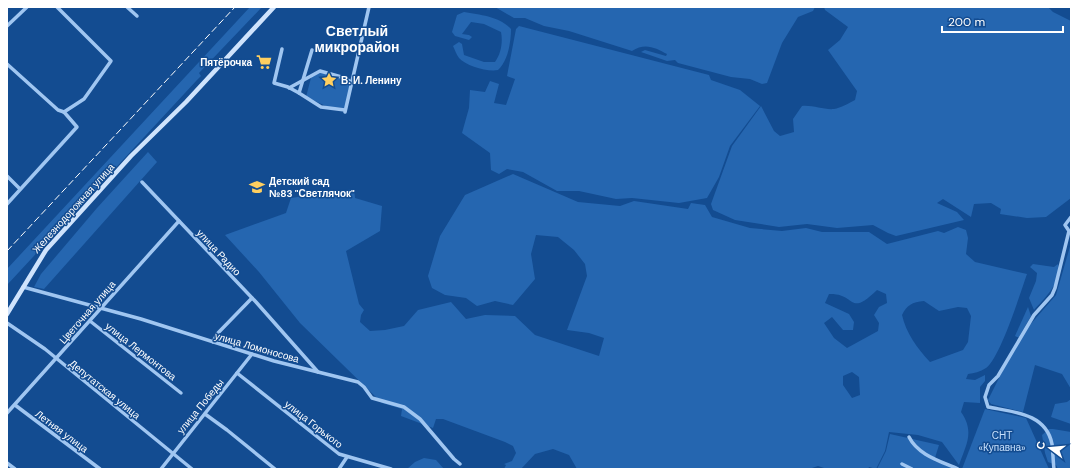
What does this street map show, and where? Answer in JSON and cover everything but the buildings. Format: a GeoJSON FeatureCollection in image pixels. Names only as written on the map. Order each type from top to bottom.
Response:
{"type":"FeatureCollection","features":[{"type":"Feature","properties":{"kind":"main road","name":"Железнодорожная улица"},"geometry":{"type":"LineString","coordinates":[[7,314],[46,250],[131,156],[186,102],[274,7]]}},
{"type":"Feature","properties":{"kind":"street"},"geometry":{"type":"LineString","coordinates":[[7,26],[27,7]]}},
{"type":"Feature","properties":{"kind":"street"},"geometry":{"type":"LineString","coordinates":[[57,7],[111,61],[84,99],[64,112]]}},
{"type":"Feature","properties":{"kind":"street"},"geometry":{"type":"LineString","coordinates":[[127,7],[137,16]]}},
{"type":"Feature","properties":{"kind":"street"},"geometry":{"type":"LineString","coordinates":[[282,49],[274,83],[299,93],[321,107],[345,111],[369,7]]}},
{"type":"Feature","properties":{"kind":"street"},"geometry":{"type":"LineString","coordinates":[[299,93],[312,50]]}},
{"type":"Feature","properties":{"kind":"street"},"geometry":{"type":"LineString","coordinates":[[7,64],[58,110],[64,112],[77,128],[7,204]]}},
{"type":"Feature","properties":{"kind":"street"},"geometry":{"type":"LineString","coordinates":[[289,88],[320,71],[345,78],[352,83]]}},
{"type":"Feature","properties":{"kind":"street"},"geometry":{"type":"LineString","coordinates":[[7,176],[20,189]]}},
{"type":"Feature","properties":{"kind":"street","name":"улица Радио"},"geometry":{"type":"LineString","coordinates":[[142,182],[252,298],[318,372]]}},
{"type":"Feature","properties":{"kind":"street"},"geometry":{"type":"LineString","coordinates":[[1054,469],[1051,442],[1044,427],[1036,419],[1025,414],[988,407],[985,397],[989,385],[998,376],[1034,315],[1052,295],[1060,276],[1069,232],[1065,225],[1071,217]]}},
{"type":"Feature","properties":{"kind":"street","name":"Цветочная улица"},"geometry":{"type":"LineString","coordinates":[[7,413],[57,359],[179,221]]}},
{"type":"Feature","properties":{"kind":"street","name":"улица Ломоносова"},"geometry":{"type":"LineString","coordinates":[[23,287],[101,308],[252,354],[358,382],[364,387],[372,398],[404,407],[420,420],[460,464],[460,469]]}},
{"type":"Feature","properties":{"kind":"street"},"geometry":{"type":"LineString","coordinates":[[213,342],[217,334],[252,298]]}},
{"type":"Feature","properties":{"kind":"street","name":"улица Лермонтова"},"geometry":{"type":"LineString","coordinates":[[90,321],[181,393]]}},
{"type":"Feature","properties":{"kind":"street","name":"Депутатская улица"},"geometry":{"type":"LineString","coordinates":[[7,323],[57,359],[192,469]]}},
{"type":"Feature","properties":{"kind":"street","name":"улица Победы"},"geometry":{"type":"LineString","coordinates":[[161,469],[252,354]]}},
{"type":"Feature","properties":{"kind":"street","name":"улица Горького"},"geometry":{"type":"LineString","coordinates":[[237,373],[332,449],[347,457],[391,469]]}},
{"type":"Feature","properties":{"kind":"street","name":"Летняя улица"},"geometry":{"type":"LineString","coordinates":[[15,405],[100,469]]}},
{"type":"Feature","properties":{"kind":"street"},"geometry":{"type":"LineString","coordinates":[[204,414],[227,430],[275,469]]}},
{"type":"Feature","properties":{"kind":"street"},"geometry":{"type":"LineString","coordinates":[[909,437],[922,453],[958,469]]}},
{"type":"Feature","properties":{"kind":"street"},"geometry":{"type":"LineString","coordinates":[[339,469],[347,457]]}},
{"type":"Feature","properties":{"kind":"street"},"geometry":{"type":"LineString","coordinates":[[1050,469],[1053,462]]}},
{"type":"Feature","properties":{"kind":"street"},"geometry":{"type":"LineString","coordinates":[[7,463],[16,469]]}},
{"type":"Feature","properties":{"kind":"street"},"geometry":{"type":"LineString","coordinates":[[902,464],[912,469]]}},
{"type":"Feature","properties":{"kind":"green space"},"geometry":{"type":"Polygon","coordinates":[[[250,7],[262,7],[199,73],[201,76],[7,285],[7,269],[250,7]]]}},
{"type":"Feature","properties":{"kind":"green space"},"geometry":{"type":"Polygon","coordinates":[[[495,7],[815,7],[813,11],[798,17],[782,43],[767,83],[762,84],[750,79],[731,77],[678,63],[675,60],[667,61],[641,52],[645,50],[666,56],[667,54],[650,47],[641,47],[632,51],[569,31],[544,26],[525,18],[514,18],[495,7]]]}},
{"type":"Feature","properties":{"kind":"green space"},"geometry":{"type":"Polygon","coordinates":[[[824,7],[1048,7],[1053,12],[1071,21],[1071,198],[1046,217],[1027,218],[1000,214],[1001,209],[991,203],[974,204],[971,217],[943,199],[937,203],[957,212],[964,220],[896,236],[873,225],[837,228],[807,224],[779,227],[735,220],[713,210],[711,204],[732,146],[761,106],[774,131],[780,136],[794,132],[793,119],[802,106],[834,109],[842,107],[855,100],[857,91],[828,50],[840,40],[848,27],[825,10],[824,7]]]}},
{"type":"Feature","properties":{"kind":"green space"},"geometry":{"type":"Polygon","coordinates":[[[464,12],[483,15],[501,21],[511,29],[510,45],[507,56],[498,70],[477,68],[466,64],[457,55],[453,46],[459,42],[462,44],[464,55],[484,62],[495,62],[501,48],[501,32],[484,24],[471,22],[462,34],[472,37],[469,40],[455,36],[452,32],[457,15],[464,12]]]}},
{"type":"Feature","properties":{"kind":"green space"},"geometry":{"type":"Polygon","coordinates":[[[519,26],[709,75],[711,80],[740,90],[760,106],[730,146],[719,177],[707,198],[679,203],[632,198],[616,199],[579,191],[557,191],[523,172],[507,169],[499,174],[491,170],[490,153],[462,133],[469,108],[470,90],[485,92],[490,81],[499,84],[494,103],[506,105],[515,79],[507,76],[516,29],[519,26]]]}},
{"type":"Feature","properties":{"kind":"green space"},"geometry":{"type":"Polygon","coordinates":[[[321,73],[344,79],[350,84],[345,108],[328,107],[306,97],[312,74],[321,73]]]}},
{"type":"Feature","properties":{"kind":"green space"},"geometry":{"type":"Polygon","coordinates":[[[148,152],[157,162],[44,289],[34,287],[41,274],[97,208],[148,152]]]}},
{"type":"Feature","properties":{"kind":"green space"},"geometry":{"type":"Polygon","coordinates":[[[513,174],[578,202],[620,206],[634,201],[688,209],[691,203],[705,205],[712,217],[750,228],[782,231],[806,228],[822,232],[869,232],[887,244],[938,231],[944,233],[958,227],[966,230],[968,238],[966,254],[975,262],[1027,274],[1009,325],[997,352],[986,368],[968,374],[966,379],[975,380],[985,375],[985,381],[980,387],[980,403],[964,402],[961,412],[968,426],[968,438],[959,465],[942,442],[918,435],[889,432],[885,451],[876,469],[869,467],[868,469],[827,469],[818,466],[809,469],[577,469],[569,455],[553,449],[535,454],[521,469],[504,469],[506,465],[504,464],[512,461],[516,453],[513,446],[443,419],[436,419],[433,428],[401,416],[402,409],[382,403],[300,323],[259,272],[225,235],[286,213],[291,198],[354,189],[355,198],[382,206],[380,231],[346,251],[359,304],[364,310],[361,315],[360,322],[370,331],[404,326],[418,310],[451,302],[466,319],[485,315],[515,316],[535,335],[599,356],[604,338],[589,333],[567,330],[587,276],[585,264],[574,250],[558,237],[536,235],[531,254],[535,279],[513,305],[495,301],[477,306],[466,298],[445,295],[432,288],[428,276],[440,236],[465,195],[513,174]],[[877,290],[868,298],[856,303],[838,295],[829,294],[825,303],[849,314],[854,322],[853,330],[843,330],[832,317],[824,323],[834,338],[847,348],[878,331],[879,323],[874,315],[879,307],[887,303],[886,294],[877,290]],[[924,301],[910,305],[902,315],[909,334],[925,357],[930,362],[963,350],[968,342],[971,316],[967,308],[958,307],[939,311],[924,301]],[[852,372],[843,376],[843,385],[852,398],[860,395],[859,377],[852,372]]]}},
{"type":"Feature","properties":{"kind":"green space"},"geometry":{"type":"Polygon","coordinates":[[[1071,243],[1071,389],[1062,374],[1035,365],[1023,412],[991,404],[988,400],[1008,360],[1029,326],[1056,295],[1071,243]]]}},
{"type":"Feature","properties":{"kind":"green space"},"geometry":{"type":"Polygon","coordinates":[[[1033,264],[1054,267],[1058,264],[1059,270],[1058,277],[1052,289],[1034,310],[1029,298],[1036,281],[1037,273],[1030,267],[1033,264]]]}},
{"type":"Feature","properties":{"kind":"green space"},"geometry":{"type":"Polygon","coordinates":[[[1028,307],[1031,316],[1019,337],[1017,337],[1015,336],[1028,307]]]}},
{"type":"Feature","properties":{"kind":"green space"},"geometry":{"type":"Polygon","coordinates":[[[1071,399],[1071,424],[1051,417],[1055,404],[1067,402],[1071,399]]]}},
{"type":"Feature","properties":{"kind":"green space","name":"СНТ «Купавна»"},"geometry":{"type":"Polygon","coordinates":[[[985,409],[1026,418],[1049,469],[962,469],[985,409]]]}},
{"type":"Feature","properties":{"kind":"green space"},"geometry":{"type":"Polygon","coordinates":[[[1049,429],[1071,432],[1071,469],[1058,469],[1056,465],[1048,462],[1042,435],[1049,429]]]}},
{"type":"Feature","properties":{"kind":"green space","name":"СНТ «Купавна»"},"geometry":{"type":"Polygon","coordinates":[[[890,434],[939,445],[934,461],[957,469],[877,469],[886,451],[890,434]]]}},
{"type":"Feature","properties":{"kind":"green space"},"geometry":{"type":"Polygon","coordinates":[[[424,458],[436,460],[444,469],[407,469],[415,462],[424,458]]]}},
{"type":"Feature","properties":{"kind":"railway"},"geometry":{"type":"LineString","coordinates":[[7,251],[235,7]]}},
{"type":"Feature","properties":{"kind":"place","name":"Пятёрочка"},"geometry":{"type":"Point","coordinates":[264,62]}},
{"type":"Feature","properties":{"kind":"place","name":"В. И. Ленину"},"geometry":{"type":"Point","coordinates":[329,80]}},
{"type":"Feature","properties":{"kind":"place","name":"Детский сад №83 \"Светлячок\""},"geometry":{"type":"Point","coordinates":[257,187]}},
{"type":"Feature","properties":{"kind":"district","name":"Светлый микрорайон"},"geometry":{"type":"Point","coordinates":[357,40]}}]}
